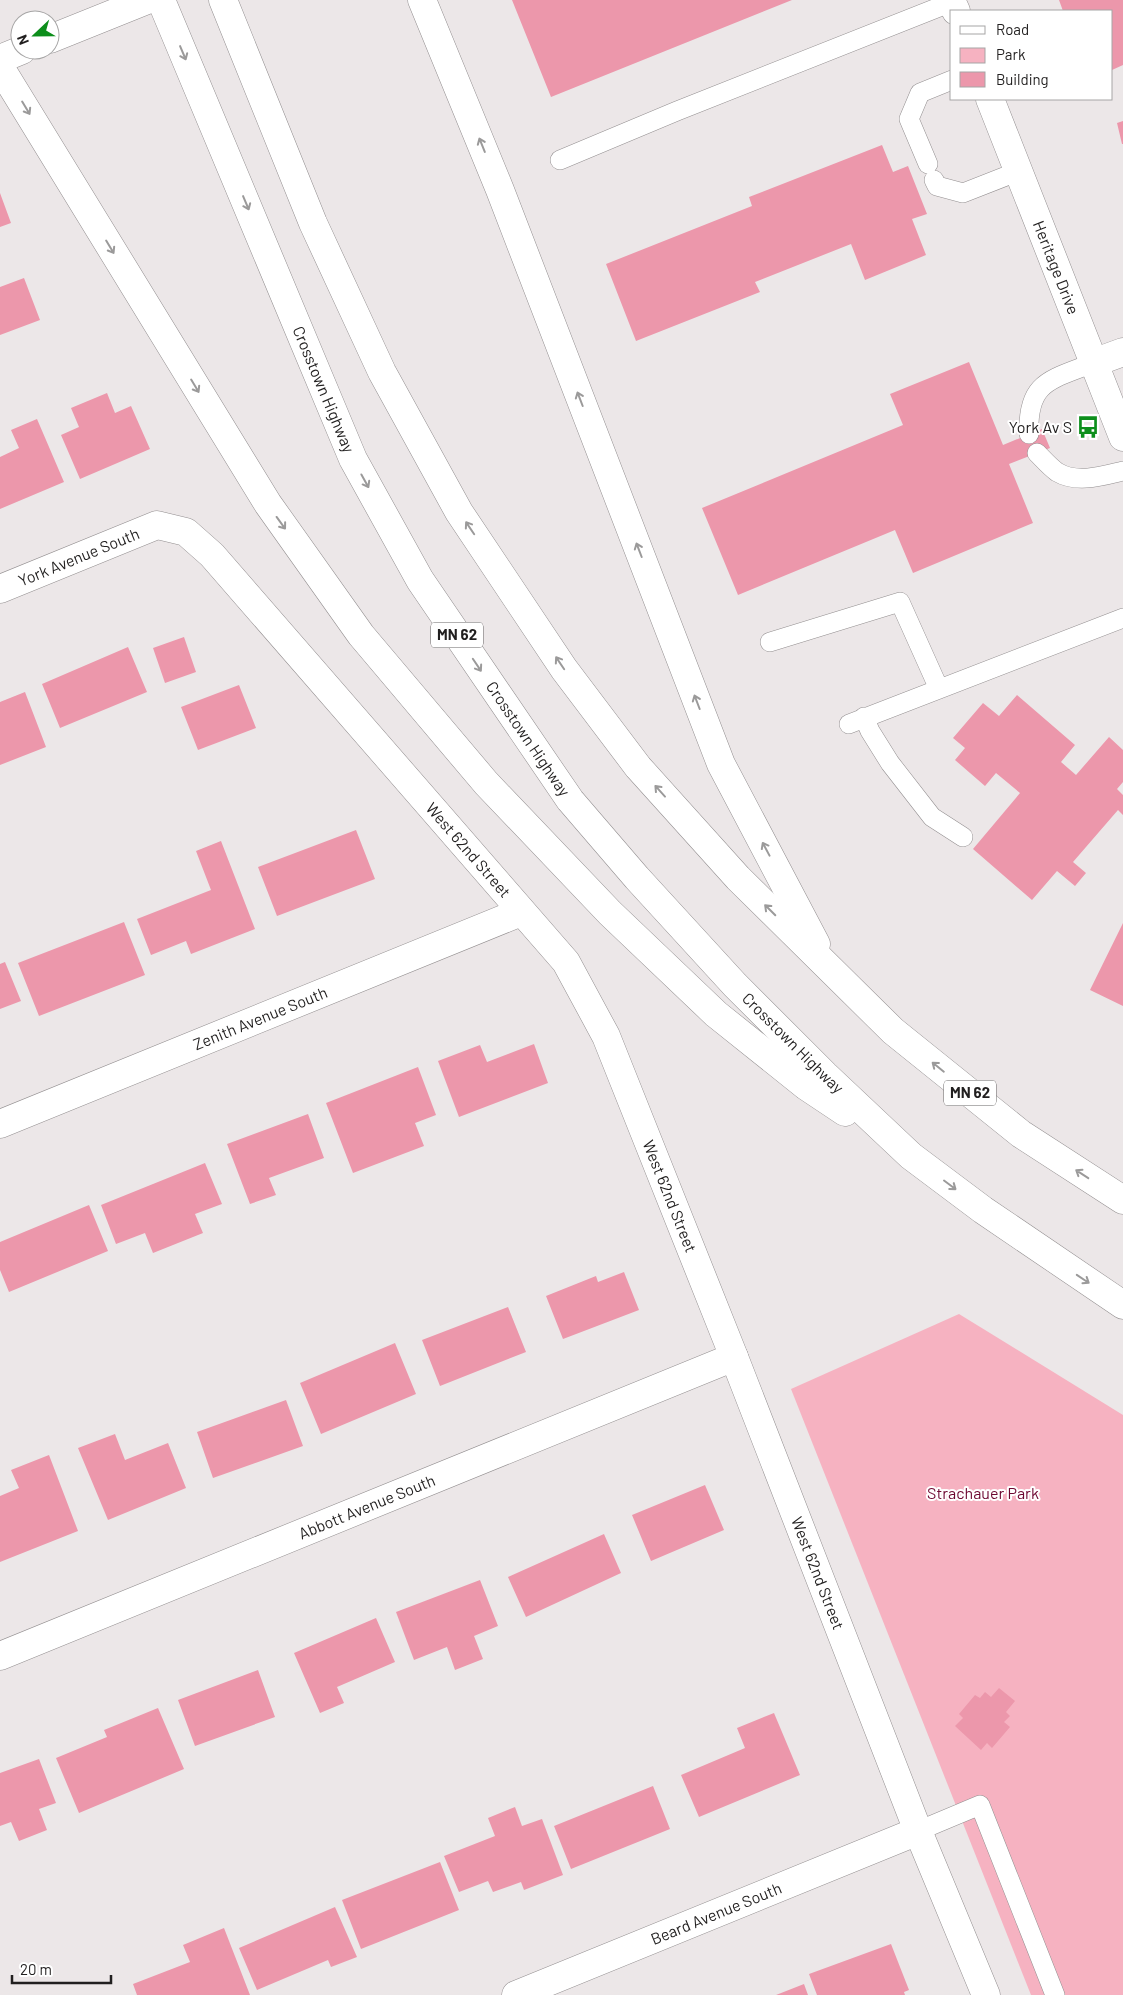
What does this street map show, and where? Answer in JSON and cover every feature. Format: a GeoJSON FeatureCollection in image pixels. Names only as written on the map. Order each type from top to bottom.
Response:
{"type":"FeatureCollection","features":[{"type":"Feature","properties":{"kind":"main road"},"geometry":{"type":"LineString","coordinates":[[60,35],[147,0]]}},
{"type":"Feature","properties":{"kind":"main road","name":"Crosstown Highway"},"geometry":{"type":"LineString","coordinates":[[161,0],[353,459],[420,580],[570,800],[637,878],[735,985],[825,1075],[911,1156],[983,1210],[1123,1305]]}},
{"type":"Feature","properties":{"kind":"main road","name":"MN 62"},"geometry":{"type":"LineString","coordinates":[[223,0],[313,223],[382,372],[459,512],[564,669],[638,767],[738,878],[829,970],[893,1031],[1021,1134],[1123,1200]]}},
{"type":"Feature","properties":{"kind":"main road"},"geometry":{"type":"LineString","coordinates":[[422,0],[504,200],[721,764],[829,970]]}},
{"type":"Feature","properties":{"kind":"main road"},"geometry":{"type":"LineString","coordinates":[[0,67],[268,504],[361,635],[486,783],[610,913],[716,1014],[806,1086],[911,1156]]}},
{"type":"Feature","properties":{"kind":"main road","name":"Heritage Drive"},"geometry":{"type":"LineString","coordinates":[[990,100],[1123,438]]}},
{"type":"Feature","properties":{"kind":"main road"},"geometry":{"type":"LineString","coordinates":[[1093,363],[1123,352]]}},
{"type":"Feature","properties":{"kind":"main road","name":"York Avenue South"},"geometry":{"type":"LineString","coordinates":[[0,589],[157,525]]}},
{"type":"Feature","properties":{"kind":"main road","name":"West 62nd Street"},"geometry":{"type":"LineString","coordinates":[[157,525],[186,532],[212,555],[566,962],[606,1036],[734,1357],[918,1831],[986,1995]]}},
{"type":"Feature","properties":{"kind":"main road","name":"Zenith Avenue South"},"geometry":{"type":"LineString","coordinates":[[0,1124],[522,912]]}},
{"type":"Feature","properties":{"kind":"main road","name":"Abbott Avenue South"},"geometry":{"type":"LineString","coordinates":[[0,1656],[734,1357]]}},
{"type":"Feature","properties":{"kind":"main road","name":"Beard Avenue South"},"geometry":{"type":"LineString","coordinates":[[516,1995],[918,1831]]}},
{"type":"Feature","properties":{"kind":"lane"},"geometry":{"type":"LineString","coordinates":[[560,160],[677,111],[953,4]]}},
{"type":"Feature","properties":{"kind":"lane"},"geometry":{"type":"LineString","coordinates":[[950,81],[920,93],[909,119],[937,186],[963,193],[1019,171]]}},
{"type":"Feature","properties":{"kind":"lane"},"geometry":{"type":"LineString","coordinates":[[1029,434],[1030,405],[1047,381],[1093,363]]}},
{"type":"Feature","properties":{"kind":"lane"},"geometry":{"type":"LineString","coordinates":[[1036,453],[1058,472],[1077,478],[1096,477],[1123,471]]}},
{"type":"Feature","properties":{"kind":"lane"},"geometry":{"type":"LineString","coordinates":[[770,642],[900,602],[939,689]]}},
{"type":"Feature","properties":{"kind":"lane"},"geometry":{"type":"LineString","coordinates":[[963,837],[932,817],[890,763],[870,731],[856,720],[1123,618]]}},
{"type":"Feature","properties":{"kind":"lane"},"geometry":{"type":"LineString","coordinates":[[918,1831],[980,1805],[1055,1995]]}},
{"type":"Feature","properties":{"kind":"green space","name":"Strachauer Park"},"geometry":{"type":"Polygon","coordinates":[[[959,1314],[1123,1415],[1123,1995],[1031,1995],[791,1389],[959,1314]]]}},
{"type":"Feature","properties":{"kind":"building"},"geometry":{"type":"Polygon","coordinates":[[[512,0],[792,0],[551,97],[512,0]]]}},
{"type":"Feature","properties":{"kind":"building"},"geometry":{"type":"Polygon","coordinates":[[[1059,0],[1123,0],[1123,65],[1113,70],[1113,10],[1063,10],[1059,0]]]}},
{"type":"Feature","properties":{"kind":"building"},"geometry":{"type":"Polygon","coordinates":[[[1123,121],[1123,144],[1122,144],[1117,123],[1123,121]]]}},
{"type":"Feature","properties":{"kind":"building"},"geometry":{"type":"Polygon","coordinates":[[[882,145],[893,172],[908,166],[927,214],[912,219],[926,255],[865,280],[851,244],[755,282],[760,292],[636,341],[606,264],[752,206],[749,197],[882,145]]]}},
{"type":"Feature","properties":{"kind":"building"},"geometry":{"type":"Polygon","coordinates":[[[0,193],[11,223],[0,227],[0,193]]]}},
{"type":"Feature","properties":{"kind":"building"},"geometry":{"type":"Polygon","coordinates":[[[24,278],[40,320],[0,335],[0,287],[24,278]]]}},
{"type":"Feature","properties":{"kind":"building"},"geometry":{"type":"Polygon","coordinates":[[[969,362],[1003,445],[1042,429],[1050,448],[1009,464],[1033,523],[913,573],[895,530],[738,595],[702,508],[903,425],[890,394],[969,362]]]}},
{"type":"Feature","properties":{"kind":"building"},"geometry":{"type":"Polygon","coordinates":[[[107,393],[115,413],[131,406],[150,449],[80,479],[61,435],[79,427],[71,408],[107,393]]]}},
{"type":"Feature","properties":{"kind":"building"},"geometry":{"type":"Polygon","coordinates":[[[37,419],[64,482],[0,509],[0,457],[19,448],[11,430],[37,419]]]}},
{"type":"Feature","properties":{"kind":"building"},"geometry":{"type":"Polygon","coordinates":[[[184,637],[196,672],[165,683],[153,648],[184,637]]]}},
{"type":"Feature","properties":{"kind":"building"},"geometry":{"type":"Polygon","coordinates":[[[128,647],[147,692],[60,728],[42,684],[128,647]]]}},
{"type":"Feature","properties":{"kind":"building"},"geometry":{"type":"Polygon","coordinates":[[[239,685],[256,728],[198,750],[181,707],[239,685]]]}},
{"type":"Feature","properties":{"kind":"building"},"geometry":{"type":"Polygon","coordinates":[[[25,692],[46,747],[0,765],[0,702],[25,692]]]}},
{"type":"Feature","properties":{"kind":"building"},"geometry":{"type":"Polygon","coordinates":[[[1017,695],[1075,745],[1061,762],[1076,775],[1109,737],[1123,750],[1123,782],[1117,789],[1123,795],[1123,815],[1118,810],[1073,862],[1086,873],[1075,886],[1057,871],[1032,900],[973,849],[1020,793],[996,773],[985,786],[955,760],[965,748],[953,738],[983,703],[999,716],[1017,695]]]}},
{"type":"Feature","properties":{"kind":"building"},"geometry":{"type":"Polygon","coordinates":[[[356,830],[375,879],[277,916],[258,867],[356,830]]]}},
{"type":"Feature","properties":{"kind":"building"},"geometry":{"type":"Polygon","coordinates":[[[221,841],[255,929],[191,954],[186,941],[151,955],[137,919],[211,890],[196,851],[221,841]]]}},
{"type":"Feature","properties":{"kind":"building"},"geometry":{"type":"Polygon","coordinates":[[[124,922],[145,975],[39,1016],[18,963],[124,922]]]}},
{"type":"Feature","properties":{"kind":"building"},"geometry":{"type":"Polygon","coordinates":[[[1123,923],[1123,1006],[1090,990],[1123,923]]]}},
{"type":"Feature","properties":{"kind":"building"},"geometry":{"type":"Polygon","coordinates":[[[5,962],[21,1001],[0,1009],[0,964],[5,962]]]}},
{"type":"Feature","properties":{"kind":"building"},"geometry":{"type":"Polygon","coordinates":[[[534,1044],[548,1083],[459,1117],[438,1061],[480,1045],[487,1062],[534,1044]]]}},
{"type":"Feature","properties":{"kind":"building"},"geometry":{"type":"Polygon","coordinates":[[[418,1067],[436,1115],[415,1123],[424,1146],[353,1173],[326,1103],[418,1067]]]}},
{"type":"Feature","properties":{"kind":"building"},"geometry":{"type":"Polygon","coordinates":[[[308,1114],[324,1158],[269,1178],[276,1195],[250,1204],[227,1144],[308,1114]]]}},
{"type":"Feature","properties":{"kind":"building"},"geometry":{"type":"Polygon","coordinates":[[[205,1163],[222,1204],[195,1214],[203,1233],[153,1253],[145,1233],[116,1244],[101,1205],[205,1163]]]}},
{"type":"Feature","properties":{"kind":"building"},"geometry":{"type":"Polygon","coordinates":[[[89,1205],[108,1251],[9,1292],[0,1270],[0,1242],[89,1205]]]}},
{"type":"Feature","properties":{"kind":"building"},"geometry":{"type":"Polygon","coordinates":[[[624,1272],[639,1310],[563,1339],[546,1296],[596,1276],[598,1282],[624,1272]]]}},
{"type":"Feature","properties":{"kind":"building"},"geometry":{"type":"Polygon","coordinates":[[[508,1307],[526,1352],[440,1386],[422,1340],[508,1307]]]}},
{"type":"Feature","properties":{"kind":"building"},"geometry":{"type":"Polygon","coordinates":[[[395,1343],[416,1394],[321,1434],[300,1383],[395,1343]]]}},
{"type":"Feature","properties":{"kind":"building"},"geometry":{"type":"Polygon","coordinates":[[[286,1400],[303,1446],[213,1478],[197,1432],[286,1400]]]}},
{"type":"Feature","properties":{"kind":"building"},"geometry":{"type":"Polygon","coordinates":[[[115,1434],[125,1460],[168,1443],[186,1488],[108,1520],[78,1448],[115,1434]]]}},
{"type":"Feature","properties":{"kind":"building"},"geometry":{"type":"Polygon","coordinates":[[[49,1455],[78,1531],[0,1562],[0,1496],[19,1488],[11,1470],[49,1455]]]}},
{"type":"Feature","properties":{"kind":"building"},"geometry":{"type":"Polygon","coordinates":[[[705,1485],[724,1530],[651,1561],[632,1515],[705,1485]]]}},
{"type":"Feature","properties":{"kind":"building"},"geometry":{"type":"Polygon","coordinates":[[[604,1534],[621,1573],[526,1617],[508,1577],[604,1534]]]}},
{"type":"Feature","properties":{"kind":"building"},"geometry":{"type":"Polygon","coordinates":[[[480,1580],[498,1626],[474,1636],[483,1659],[455,1670],[447,1647],[414,1660],[396,1612],[480,1580]]]}},
{"type":"Feature","properties":{"kind":"building"},"geometry":{"type":"Polygon","coordinates":[[[376,1618],[395,1662],[337,1687],[344,1703],[320,1713],[294,1653],[376,1618]]]}},
{"type":"Feature","properties":{"kind":"building"},"geometry":{"type":"Polygon","coordinates":[[[258,1670],[275,1717],[195,1746],[178,1700],[258,1670]]]}},
{"type":"Feature","properties":{"kind":"building"},"geometry":{"type":"Polygon","coordinates":[[[999,1688],[1015,1701],[1006,1712],[1010,1716],[1004,1722],[1010,1727],[992,1748],[987,1743],[981,1750],[955,1726],[963,1718],[959,1714],[975,1695],[980,1698],[985,1692],[991,1697],[999,1688]]]}},
{"type":"Feature","properties":{"kind":"building"},"geometry":{"type":"Polygon","coordinates":[[[158,1708],[184,1769],[79,1813],[56,1758],[107,1737],[104,1730],[158,1708]]]}},
{"type":"Feature","properties":{"kind":"building"},"geometry":{"type":"Polygon","coordinates":[[[774,1713],[800,1775],[699,1817],[681,1775],[745,1748],[737,1728],[774,1713]]]}},
{"type":"Feature","properties":{"kind":"building"},"geometry":{"type":"Polygon","coordinates":[[[39,1759],[56,1803],[39,1809],[47,1830],[19,1841],[11,1822],[0,1826],[0,1773],[39,1759]]]}},
{"type":"Feature","properties":{"kind":"building"},"geometry":{"type":"Polygon","coordinates":[[[653,1786],[670,1829],[571,1869],[554,1826],[653,1786]]]}},
{"type":"Feature","properties":{"kind":"building"},"geometry":{"type":"Polygon","coordinates":[[[515,1807],[522,1826],[542,1819],[563,1875],[524,1890],[521,1882],[493,1892],[488,1881],[459,1892],[444,1856],[495,1836],[488,1818],[515,1807]]]}},
{"type":"Feature","properties":{"kind":"building"},"geometry":{"type":"Polygon","coordinates":[[[440,1862],[459,1910],[361,1949],[342,1900],[440,1862]]]}},
{"type":"Feature","properties":{"kind":"building"},"geometry":{"type":"Polygon","coordinates":[[[335,1907],[357,1957],[331,1967],[328,1960],[257,1990],[239,1948],[335,1907]]]}},
{"type":"Feature","properties":{"kind":"building"},"geometry":{"type":"Polygon","coordinates":[[[224,1928],[250,1995],[137,1995],[133,1984],[190,1962],[183,1945],[224,1928]]]}},
{"type":"Feature","properties":{"kind":"building"},"geometry":{"type":"Polygon","coordinates":[[[891,1944],[909,1990],[904,1992],[905,1995],[817,1995],[809,1974],[891,1944]]]}},
{"type":"Feature","properties":{"kind":"building"},"geometry":{"type":"Polygon","coordinates":[[[804,1984],[808,1995],[776,1995],[804,1984]]]}},
{"type":"Feature","properties":{"kind":"place","name":"York Av S"},"geometry":{"type":"Point","coordinates":[1088,427]}}]}
